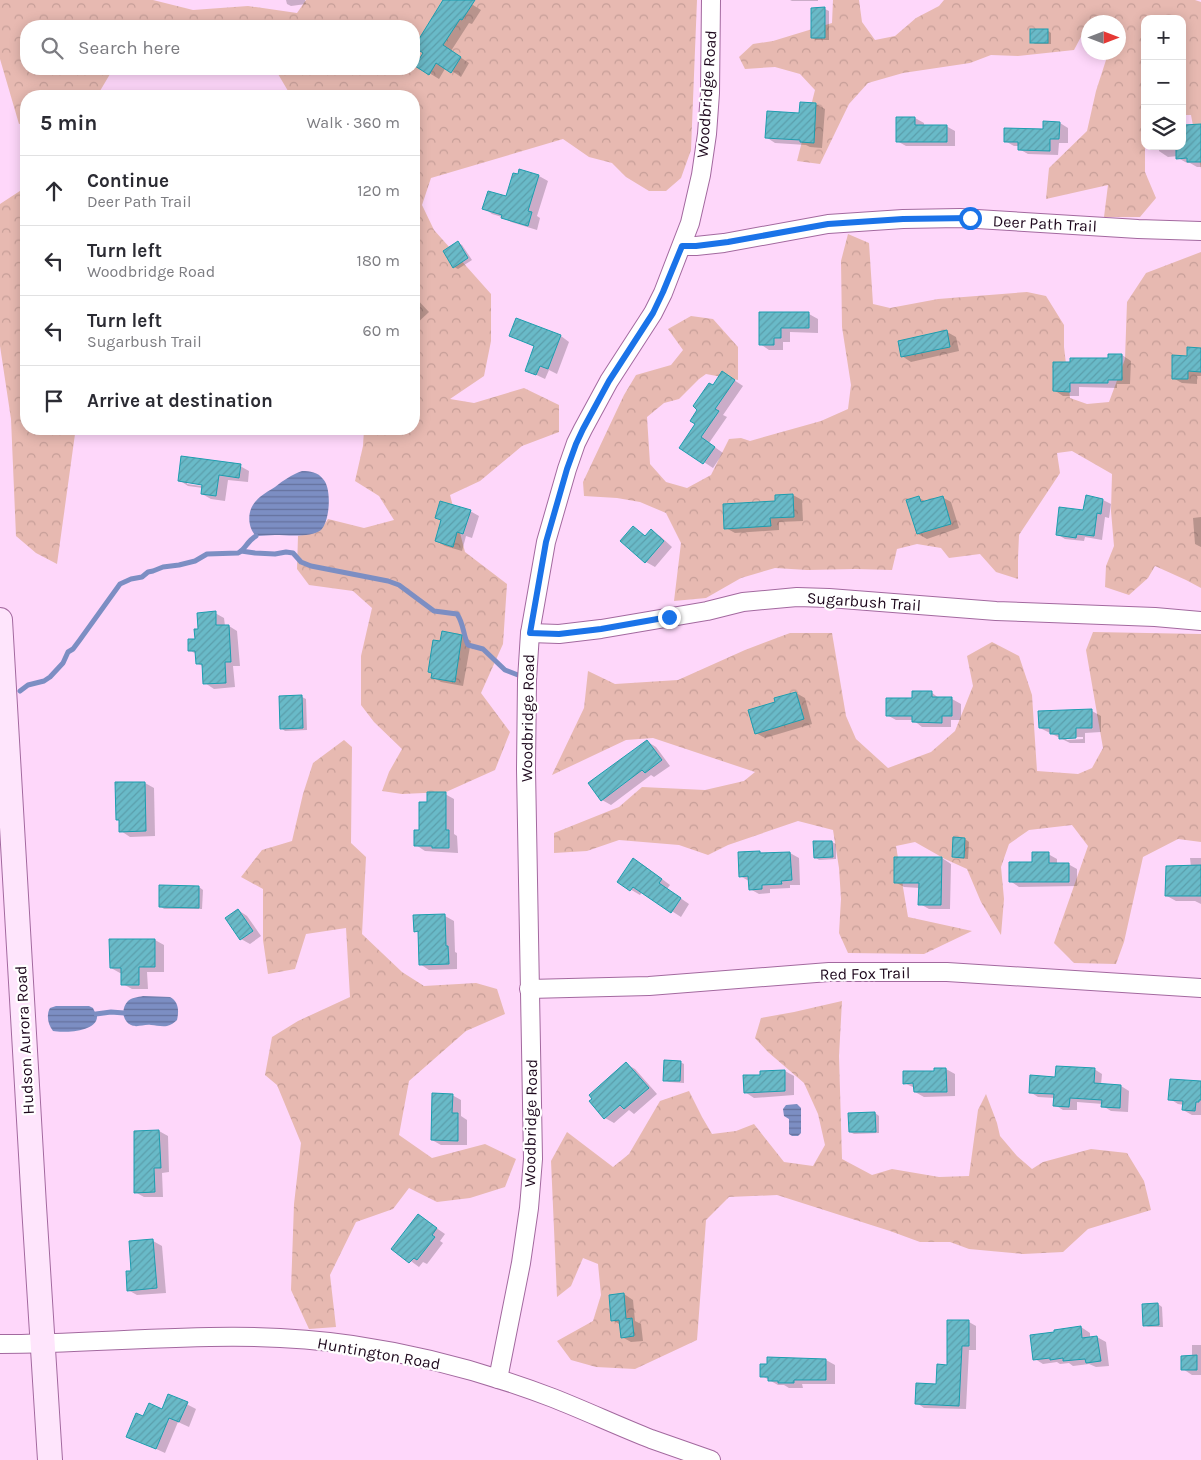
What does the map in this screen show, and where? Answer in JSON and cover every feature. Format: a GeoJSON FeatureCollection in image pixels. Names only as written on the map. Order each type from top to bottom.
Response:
{"type":"FeatureCollection","features":[{"type":"Feature","properties":{"kind":"street","name":"Woodbridge Road"},"geometry":{"type":"LineString","coordinates":[[498,1379],[521,1263],[529,1208],[533,1160],[526,770],[527,680],[530,633],[546,542],[576,444],[609,381],[653,313],[682,246],[696,198],[710,93],[711,0]]}},
{"type":"Feature","properties":{"kind":"street","name":"Deer Path Trail"},"geometry":{"type":"LineString","coordinates":[[682,246],[728,242],[828,224],[903,219],[960,218],[1201,231]]}},
{"type":"Feature","properties":{"kind":"street","name":"Sugarbush Trail"},"geometry":{"type":"LineString","coordinates":[[530,633],[559,634],[601,629],[709,610],[742,602],[797,597],[996,611],[1155,617],[1201,621]]}},
{"type":"Feature","properties":{"kind":"street","name":"Hudson Aurora Road"},"geometry":{"type":"LineString","coordinates":[[0,620],[2,682],[50,1460]]}},
{"type":"Feature","properties":{"kind":"street","name":"Red Fox Trail"},"geometry":{"type":"LineString","coordinates":[[529,988],[651,986],[829,972],[947,972],[1201,988]]}},
{"type":"Feature","properties":{"kind":"street","name":"Huntington Road"},"geometry":{"type":"LineString","coordinates":[[0,1344],[261,1338],[308,1340],[353,1345],[405,1354],[498,1379],[711,1460]]}},
{"type":"Feature","properties":{"kind":"green space"},"geometry":{"type":"Polygon","coordinates":[[[0,0],[153,0],[193,10],[248,6],[297,13],[306,0],[697,0],[691,150],[681,178],[666,191],[649,191],[626,177],[612,163],[589,157],[563,139],[431,178],[422,205],[434,230],[491,294],[491,341],[484,376],[450,399],[474,403],[524,388],[559,405],[559,432],[522,446],[480,481],[450,495],[465,552],[507,584],[503,644],[481,693],[510,732],[495,770],[446,792],[402,794],[382,791],[389,772],[402,749],[374,722],[361,705],[361,656],[372,608],[353,591],[309,585],[297,569],[298,536],[319,530],[328,519],[364,528],[394,520],[379,496],[355,481],[364,435],[420,435],[420,90],[287,90],[279,75],[420,75],[420,20],[20,20],[20,75],[109,75],[101,90],[20,90],[19,124],[0,59],[0,0]]]}},
{"type":"Feature","properties":{"kind":"green space"},"geometry":{"type":"Polygon","coordinates":[[[833,0],[859,0],[862,22],[875,40],[895,36],[916,18],[939,6],[944,0],[1195,0],[1201,2],[1201,169],[1191,115],[1186,115],[1186,15],[1141,15],[1141,150],[1145,150],[1145,172],[1156,198],[1140,217],[1104,217],[1108,185],[1046,199],[1049,168],[1087,131],[1096,91],[1106,60],[1126,60],[1126,15],[1081,15],[1081,37],[1074,50],[1018,56],[991,55],[970,63],[903,73],[868,83],[849,104],[820,164],[797,161],[815,90],[800,74],[775,67],[745,69],[739,57],[753,44],[773,41],[832,23],[833,0]]]}},
{"type":"Feature","properties":{"kind":"green space"},"geometry":{"type":"Polygon","coordinates":[[[20,191],[20,435],[75,435],[57,564],[36,553],[16,536],[11,419],[0,346],[0,204],[20,191]]]}},
{"type":"Feature","properties":{"kind":"green space"},"geometry":{"type":"Polygon","coordinates":[[[848,234],[869,243],[873,304],[890,308],[938,299],[1027,292],[1046,296],[1064,325],[1064,347],[1070,398],[1087,404],[1109,402],[1125,359],[1127,302],[1146,273],[1201,252],[1201,588],[1155,566],[1148,578],[1129,595],[1105,587],[1106,566],[1114,546],[1111,511],[1112,474],[1072,451],[1057,453],[1060,473],[1019,535],[1018,579],[996,572],[980,554],[949,558],[941,548],[917,544],[897,549],[892,570],[775,568],[741,578],[706,598],[674,601],[681,543],[666,513],[640,502],[617,498],[584,496],[583,482],[624,395],[636,375],[671,365],[683,350],[668,329],[691,316],[713,319],[738,347],[738,380],[706,374],[679,399],[664,403],[647,417],[650,464],[666,482],[687,488],[711,475],[729,439],[741,438],[750,441],[821,421],[848,409],[851,385],[842,327],[841,261],[848,234]]]}},
{"type":"Feature","properties":{"kind":"green space"},"geometry":{"type":"Polygon","coordinates":[[[1093,632],[1201,634],[1201,842],[1178,839],[1143,857],[1124,942],[1116,964],[1074,963],[1054,943],[1088,846],[1072,825],[1029,830],[1009,844],[1001,867],[1004,899],[1001,935],[981,902],[967,869],[915,842],[896,846],[908,917],[972,931],[924,954],[848,953],[839,933],[841,899],[839,868],[833,830],[798,821],[728,845],[708,855],[679,845],[619,840],[587,851],[554,853],[554,833],[619,807],[642,787],[705,790],[744,781],[755,772],[653,738],[626,740],[552,775],[584,708],[588,671],[615,684],[678,680],[745,650],[790,633],[832,633],[846,716],[856,739],[888,768],[931,752],[955,731],[973,686],[967,656],[992,642],[1019,656],[1032,695],[1037,771],[1078,774],[1092,768],[1103,748],[1086,650],[1093,632]]]}},
{"type":"Feature","properties":{"kind":"green space"},"geometry":{"type":"Polygon","coordinates":[[[344,740],[352,747],[351,843],[366,857],[362,934],[402,972],[424,986],[476,983],[497,989],[505,1014],[466,1031],[409,1081],[399,1135],[432,1158],[485,1144],[516,1159],[505,1187],[470,1198],[437,1202],[409,1188],[393,1209],[356,1222],[330,1275],[336,1327],[309,1329],[291,1290],[294,1204],[301,1143],[277,1085],[265,1075],[272,1037],[298,1021],[350,997],[346,928],[306,934],[295,969],[268,974],[263,940],[263,889],[241,877],[262,850],[292,841],[303,794],[313,763],[344,740]]]}},
{"type":"Feature","properties":{"kind":"green space"},"geometry":{"type":"Polygon","coordinates":[[[842,1001],[839,1056],[842,1159],[872,1175],[892,1169],[939,1177],[969,1176],[978,1110],[986,1094],[1000,1136],[1017,1156],[1032,1169],[1043,1162],[1091,1149],[1127,1153],[1144,1181],[1151,1210],[1088,1229],[1063,1252],[1023,1254],[969,1249],[950,1242],[920,1242],[777,1195],[729,1197],[706,1220],[697,1340],[635,1369],[596,1367],[571,1360],[557,1341],[593,1321],[601,1295],[598,1264],[583,1258],[571,1286],[557,1297],[551,1161],[567,1132],[613,1167],[629,1154],[660,1101],[689,1091],[712,1134],[736,1131],[754,1124],[784,1162],[813,1166],[825,1145],[818,1114],[804,1083],[768,1052],[755,1038],[761,1018],[842,1001]]]}},
{"type":"Feature","properties":{"kind":"water"},"geometry":{"type":"Polygon","coordinates":[[[302,471],[316,473],[326,483],[329,504],[324,526],[317,533],[305,535],[256,536],[251,528],[249,519],[253,505],[265,493],[294,474],[302,471]]]}},
{"type":"Feature","properties":{"kind":"water"},"geometry":{"type":"Polygon","coordinates":[[[143,996],[170,997],[173,999],[178,1007],[177,1020],[165,1026],[136,1026],[128,1023],[124,1017],[124,1007],[131,999],[143,996]]]}},
{"type":"Feature","properties":{"kind":"water"},"geometry":{"type":"Polygon","coordinates":[[[56,1006],[89,1006],[93,1008],[97,1015],[96,1021],[92,1025],[79,1030],[53,1031],[49,1023],[48,1014],[50,1008],[56,1006]]]}},
{"type":"Feature","properties":{"kind":"water"},"geometry":{"type":"Polygon","coordinates":[[[797,1104],[801,1108],[801,1133],[798,1136],[792,1136],[789,1134],[789,1119],[784,1116],[783,1109],[786,1105],[797,1104]]]}},
{"type":"Feature","properties":{"kind":"building"},"geometry":{"type":"Polygon","coordinates":[[[443,0],[475,0],[443,45],[461,57],[451,73],[436,63],[429,75],[420,69],[420,58],[423,53],[420,51],[420,37],[443,0]]]}},
{"type":"Feature","properties":{"kind":"building"},"geometry":{"type":"Polygon","coordinates":[[[825,7],[825,38],[811,38],[811,8],[825,7]]]}},
{"type":"Feature","properties":{"kind":"building"},"geometry":{"type":"Polygon","coordinates":[[[1030,29],[1048,29],[1048,43],[1030,43],[1030,29]]]}},
{"type":"Feature","properties":{"kind":"building"},"geometry":{"type":"Polygon","coordinates":[[[800,102],[816,103],[814,143],[800,142],[800,140],[765,138],[767,111],[799,113],[800,102]]]}},
{"type":"Feature","properties":{"kind":"building"},"geometry":{"type":"Polygon","coordinates":[[[896,117],[915,117],[915,125],[947,125],[947,142],[896,142],[896,117]]]}},
{"type":"Feature","properties":{"kind":"building"},"geometry":{"type":"Polygon","coordinates":[[[1043,121],[1060,122],[1059,139],[1050,139],[1050,151],[1018,150],[1018,142],[1004,142],[1004,128],[1043,129],[1043,121]]]}},
{"type":"Feature","properties":{"kind":"building"},"geometry":{"type":"Polygon","coordinates":[[[1201,124],[1201,162],[1187,162],[1187,158],[1176,159],[1176,150],[1186,150],[1186,125],[1201,124]]]}},
{"type":"Feature","properties":{"kind":"building"},"geometry":{"type":"Polygon","coordinates":[[[519,169],[539,175],[528,211],[532,212],[528,226],[501,218],[502,215],[482,209],[488,191],[506,196],[513,173],[518,174],[519,169]]]}},
{"type":"Feature","properties":{"kind":"building"},"geometry":{"type":"Polygon","coordinates":[[[458,241],[468,258],[453,268],[443,251],[458,241]]]}},
{"type":"Feature","properties":{"kind":"building"},"geometry":{"type":"Polygon","coordinates":[[[759,312],[809,312],[809,328],[781,328],[781,338],[774,338],[774,345],[759,345],[759,312]]]}},
{"type":"Feature","properties":{"kind":"building"},"geometry":{"type":"Polygon","coordinates":[[[516,318],[561,335],[548,369],[540,366],[536,375],[525,371],[534,346],[509,336],[516,318]]]}},
{"type":"Feature","properties":{"kind":"building"},"geometry":{"type":"Polygon","coordinates":[[[947,330],[950,347],[901,357],[898,341],[947,330]]]}},
{"type":"Feature","properties":{"kind":"building"},"geometry":{"type":"Polygon","coordinates":[[[1187,347],[1201,348],[1201,372],[1188,371],[1188,379],[1172,379],[1172,355],[1187,356],[1187,347]]]}},
{"type":"Feature","properties":{"kind":"building"},"geometry":{"type":"Polygon","coordinates":[[[1108,354],[1122,354],[1122,380],[1108,380],[1108,383],[1070,383],[1070,392],[1053,391],[1053,362],[1070,362],[1070,358],[1108,358],[1108,354]]]}},
{"type":"Feature","properties":{"kind":"building"},"geometry":{"type":"Polygon","coordinates":[[[722,371],[735,380],[715,409],[719,411],[701,437],[715,447],[703,464],[679,448],[695,424],[690,421],[697,410],[693,406],[709,383],[713,385],[722,371]]]}},
{"type":"Feature","properties":{"kind":"building"},"geometry":{"type":"Polygon","coordinates":[[[181,456],[241,464],[239,478],[219,475],[216,496],[201,494],[202,485],[178,481],[181,456]]]}},
{"type":"Feature","properties":{"kind":"building"},"geometry":{"type":"Polygon","coordinates":[[[793,494],[794,517],[770,518],[771,526],[724,529],[723,504],[775,501],[775,495],[793,494]]]}},
{"type":"Feature","properties":{"kind":"building"},"geometry":{"type":"Polygon","coordinates":[[[1086,495],[1103,499],[1101,514],[1097,513],[1094,536],[1077,534],[1076,538],[1056,535],[1059,507],[1083,510],[1086,495]]]}},
{"type":"Feature","properties":{"kind":"building"},"geometry":{"type":"Polygon","coordinates":[[[919,496],[921,502],[943,496],[951,524],[917,534],[906,500],[919,496]]]}},
{"type":"Feature","properties":{"kind":"building"},"geometry":{"type":"Polygon","coordinates":[[[440,501],[471,510],[463,534],[457,532],[453,547],[435,541],[441,520],[435,518],[440,501]]]}},
{"type":"Feature","properties":{"kind":"building"},"geometry":{"type":"Polygon","coordinates":[[[633,526],[645,536],[651,529],[664,541],[645,563],[620,541],[633,526]]]}},
{"type":"Feature","properties":{"kind":"building"},"geometry":{"type":"Polygon","coordinates":[[[216,611],[216,625],[229,625],[231,662],[225,662],[226,683],[203,684],[202,664],[196,664],[195,651],[188,651],[188,639],[195,639],[194,629],[198,629],[197,613],[216,611]]]}},
{"type":"Feature","properties":{"kind":"building"},"geometry":{"type":"Polygon","coordinates":[[[442,631],[462,635],[455,682],[431,678],[432,673],[428,672],[433,640],[440,641],[442,631]]]}},
{"type":"Feature","properties":{"kind":"building"},"geometry":{"type":"Polygon","coordinates":[[[912,691],[932,691],[932,697],[952,697],[952,716],[942,716],[942,723],[912,722],[912,716],[886,716],[886,698],[912,698],[912,691]]]}},
{"type":"Feature","properties":{"kind":"building"},"geometry":{"type":"Polygon","coordinates":[[[796,692],[804,719],[755,734],[748,710],[775,702],[774,698],[796,692]]]}},
{"type":"Feature","properties":{"kind":"building"},"geometry":{"type":"Polygon","coordinates":[[[302,695],[303,728],[280,729],[279,696],[302,695]]]}},
{"type":"Feature","properties":{"kind":"building"},"geometry":{"type":"Polygon","coordinates":[[[1092,709],[1092,728],[1076,728],[1076,738],[1059,739],[1059,734],[1050,734],[1050,728],[1039,728],[1038,711],[1092,709]]]}},
{"type":"Feature","properties":{"kind":"building"},"geometry":{"type":"Polygon","coordinates":[[[647,740],[662,760],[645,773],[642,770],[601,801],[588,783],[647,740]]]}},
{"type":"Feature","properties":{"kind":"building"},"geometry":{"type":"Polygon","coordinates":[[[115,782],[145,782],[146,831],[119,832],[119,820],[116,820],[115,782]]]}},
{"type":"Feature","properties":{"kind":"building"},"geometry":{"type":"Polygon","coordinates":[[[427,792],[446,792],[446,830],[449,830],[449,848],[414,846],[414,830],[419,830],[419,802],[427,802],[427,792]]]}},
{"type":"Feature","properties":{"kind":"building"},"geometry":{"type":"Polygon","coordinates":[[[953,837],[965,838],[964,858],[952,857],[953,837]]]}},
{"type":"Feature","properties":{"kind":"building"},"geometry":{"type":"Polygon","coordinates":[[[813,841],[832,841],[833,857],[814,858],[813,841]]]}},
{"type":"Feature","properties":{"kind":"building"},"geometry":{"type":"Polygon","coordinates":[[[760,851],[760,853],[790,852],[792,880],[781,881],[782,884],[762,885],[762,889],[749,890],[748,876],[739,877],[738,852],[760,851]]]}},
{"type":"Feature","properties":{"kind":"building"},"geometry":{"type":"Polygon","coordinates":[[[1032,852],[1049,852],[1049,863],[1069,863],[1069,882],[1009,882],[1009,862],[1032,862],[1032,852]]]}},
{"type":"Feature","properties":{"kind":"building"},"geometry":{"type":"Polygon","coordinates":[[[894,857],[942,857],[941,905],[918,905],[919,883],[894,883],[894,857]]]}},
{"type":"Feature","properties":{"kind":"building"},"geometry":{"type":"Polygon","coordinates":[[[633,858],[662,879],[659,883],[681,898],[671,913],[633,887],[630,891],[617,882],[633,858]]]}},
{"type":"Feature","properties":{"kind":"building"},"geometry":{"type":"Polygon","coordinates":[[[1201,865],[1201,896],[1165,896],[1166,866],[1201,865]]]}},
{"type":"Feature","properties":{"kind":"building"},"geometry":{"type":"Polygon","coordinates":[[[159,885],[199,886],[199,908],[159,907],[159,885]]]}},
{"type":"Feature","properties":{"kind":"building"},"geometry":{"type":"Polygon","coordinates":[[[238,909],[253,931],[240,940],[225,918],[238,909]]]}},
{"type":"Feature","properties":{"kind":"building"},"geometry":{"type":"Polygon","coordinates":[[[445,914],[446,946],[448,946],[449,964],[419,965],[418,931],[414,932],[413,915],[445,914]]]}},
{"type":"Feature","properties":{"kind":"building"},"geometry":{"type":"Polygon","coordinates":[[[109,939],[155,939],[155,967],[139,967],[139,985],[121,985],[121,968],[110,968],[109,939]]]}},
{"type":"Feature","properties":{"kind":"building"},"geometry":{"type":"Polygon","coordinates":[[[664,1060],[681,1061],[680,1081],[663,1081],[664,1060]]]}},
{"type":"Feature","properties":{"kind":"building"},"geometry":{"type":"Polygon","coordinates":[[[626,1062],[649,1088],[624,1109],[620,1105],[604,1119],[589,1101],[592,1099],[589,1095],[626,1062]]]}},
{"type":"Feature","properties":{"kind":"building"},"geometry":{"type":"Polygon","coordinates":[[[1056,1066],[1095,1068],[1094,1083],[1121,1085],[1120,1108],[1101,1107],[1102,1100],[1070,1098],[1069,1107],[1053,1106],[1054,1094],[1029,1093],[1030,1075],[1055,1077],[1056,1066]]]}},
{"type":"Feature","properties":{"kind":"building"},"geometry":{"type":"Polygon","coordinates":[[[934,1068],[946,1068],[947,1092],[914,1092],[913,1083],[903,1084],[903,1071],[934,1071],[934,1068]]]}},
{"type":"Feature","properties":{"kind":"building"},"geometry":{"type":"Polygon","coordinates":[[[785,1070],[785,1091],[744,1093],[743,1075],[760,1075],[760,1071],[785,1070]]]}},
{"type":"Feature","properties":{"kind":"building"},"geometry":{"type":"Polygon","coordinates":[[[1170,1079],[1201,1081],[1201,1100],[1196,1102],[1195,1111],[1182,1110],[1183,1101],[1168,1100],[1170,1079]]]}},
{"type":"Feature","properties":{"kind":"building"},"geometry":{"type":"Polygon","coordinates":[[[432,1093],[453,1094],[452,1113],[458,1113],[458,1141],[431,1140],[432,1093]]]}},
{"type":"Feature","properties":{"kind":"building"},"geometry":{"type":"Polygon","coordinates":[[[875,1112],[876,1132],[849,1132],[848,1113],[875,1112]]]}},
{"type":"Feature","properties":{"kind":"building"},"geometry":{"type":"Polygon","coordinates":[[[159,1130],[161,1168],[154,1168],[155,1192],[134,1193],[134,1131],[159,1130]]]}},
{"type":"Feature","properties":{"kind":"building"},"geometry":{"type":"Polygon","coordinates":[[[418,1214],[437,1228],[432,1235],[435,1237],[417,1260],[414,1258],[409,1263],[391,1249],[418,1214]]]}},
{"type":"Feature","properties":{"kind":"building"},"geometry":{"type":"Polygon","coordinates":[[[153,1239],[157,1288],[127,1291],[126,1271],[131,1271],[129,1241],[153,1239]]]}},
{"type":"Feature","properties":{"kind":"building"},"geometry":{"type":"Polygon","coordinates":[[[624,1293],[626,1319],[632,1318],[634,1336],[621,1338],[619,1320],[611,1321],[609,1295],[624,1293]]]}},
{"type":"Feature","properties":{"kind":"building"},"geometry":{"type":"Polygon","coordinates":[[[1158,1303],[1159,1325],[1143,1326],[1142,1304],[1158,1303]]]}},
{"type":"Feature","properties":{"kind":"building"},"geometry":{"type":"Polygon","coordinates":[[[947,1320],[969,1320],[969,1346],[962,1346],[959,1406],[915,1404],[916,1383],[936,1384],[937,1364],[947,1365],[947,1320]]]}},
{"type":"Feature","properties":{"kind":"building"},"geometry":{"type":"Polygon","coordinates":[[[1081,1326],[1082,1338],[1097,1336],[1101,1361],[1086,1363],[1085,1359],[1063,1361],[1063,1358],[1033,1360],[1030,1335],[1081,1326]]]}},
{"type":"Feature","properties":{"kind":"building"},"geometry":{"type":"Polygon","coordinates":[[[1197,1355],[1197,1370],[1181,1370],[1181,1356],[1197,1355]]]}},
{"type":"Feature","properties":{"kind":"building"},"geometry":{"type":"Polygon","coordinates":[[[767,1357],[826,1359],[826,1380],[794,1380],[794,1383],[768,1381],[768,1377],[760,1377],[760,1364],[767,1364],[767,1357]]]}},
{"type":"Feature","properties":{"kind":"building"},"geometry":{"type":"Polygon","coordinates":[[[168,1394],[188,1402],[179,1422],[169,1418],[156,1449],[126,1437],[136,1413],[143,1416],[149,1403],[162,1409],[168,1394]]]}},
{"type":"Feature","properties":{"kind":"waterway"},"geometry":{"type":"LineString","coordinates":[[20,691],[28,685],[44,681],[50,677],[63,663],[68,652],[73,649],[120,584],[142,577],[148,572],[163,567],[195,561],[207,554],[238,553],[256,536]]}},
{"type":"Feature","properties":{"kind":"waterway"},"geometry":{"type":"LineString","coordinates":[[241,551],[275,554],[293,553],[301,562],[311,566],[388,581],[399,585],[434,611],[457,614],[468,645],[483,649],[505,670],[518,675]]}},
{"type":"Feature","properties":{"kind":"waterway"},"geometry":{"type":"LineString","coordinates":[[96,1014],[124,1013]]}},
{"type":"Feature","properties":{"kind":"route"},"geometry":{"type":"LineString","coordinates":[[669,617],[559,634],[530,633],[546,542],[576,444],[609,381],[653,313],[682,246],[728,242],[828,224],[903,219],[970,218]]}}]}
